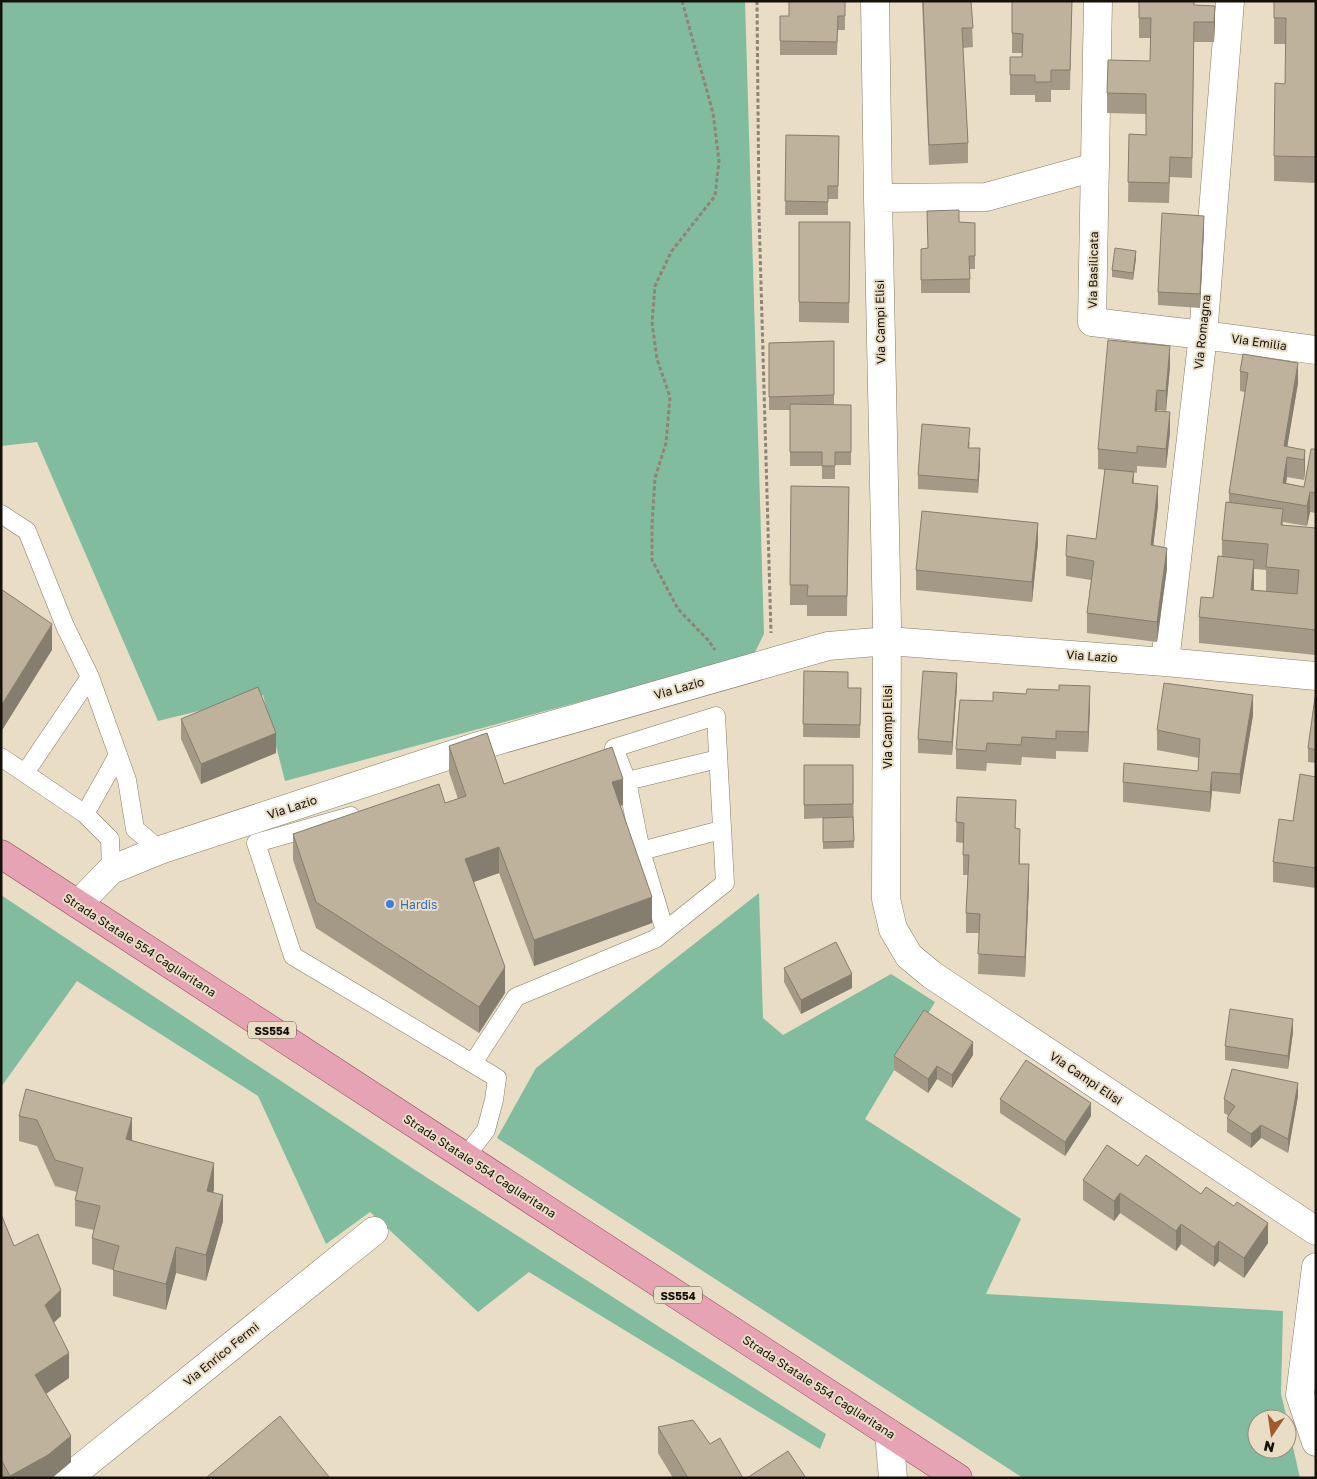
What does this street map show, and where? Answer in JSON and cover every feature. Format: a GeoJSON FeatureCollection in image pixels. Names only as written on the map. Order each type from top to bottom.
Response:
{"type":"FeatureCollection","features":[{"type":"Feature","properties":{"kind":"main road","name":"Strada Statale 554 Cagliaritana"},"geometry":{"type":"LineString","coordinates":[[1,854],[958,1478]]}},
{"type":"Feature","properties":{"kind":"street","name":"Via Campi Elisi"},"geometry":{"type":"LineString","coordinates":[[875,1],[888,641],[886,899],[893,930],[908,956],[932,976],[1316,1231]]}},
{"type":"Feature","properties":{"kind":"street","name":"Via Basilicata"},"geometry":{"type":"LineString","coordinates":[[1098,1],[1092,322],[1202,335]]}},
{"type":"Feature","properties":{"kind":"street","name":"Via Romagna"},"geometry":{"type":"LineString","coordinates":[[1165,662],[1202,335],[1230,1]]}},
{"type":"Feature","properties":{"kind":"street"},"geometry":{"type":"LineString","coordinates":[[878,198],[986,197],[1095,166]]}},
{"type":"Feature","properties":{"kind":"street","name":"Via Emilia"},"geometry":{"type":"LineString","coordinates":[[1202,335],[1316,350]]}},
{"type":"Feature","properties":{"kind":"street","name":"Via Lazio"},"geometry":{"type":"LineString","coordinates":[[78,904],[111,870],[160,850],[475,747],[828,646],[888,641],[1165,662],[1316,676]]}},
{"type":"Feature","properties":{"kind":"street","name":"Via Enrico Fermi"},"geometry":{"type":"LineString","coordinates":[[68,1478],[374,1231]]}},
{"type":"Feature","properties":{"kind":"street"},"geometry":{"type":"LineString","coordinates":[[1316,1267],[1300,1395],[1316,1442]]}},
{"type":"Feature","properties":{"kind":"street"},"geometry":{"type":"LineString","coordinates":[[889,1433],[893,1478]]}},
{"type":"Feature","properties":{"kind":"lane"},"geometry":{"type":"LineString","coordinates":[[1,514],[27,531],[65,626],[90,676],[127,780],[135,829],[160,850]]}},
{"type":"Feature","properties":{"kind":"lane"},"geometry":{"type":"LineString","coordinates":[[25,773],[90,676]]}},
{"type":"Feature","properties":{"kind":"lane"},"geometry":{"type":"LineString","coordinates":[[473,1063],[516,996],[655,939],[665,931],[724,883],[716,716],[614,748],[627,781],[641,851],[665,931]]}},
{"type":"Feature","properties":{"kind":"lane"},"geometry":{"type":"LineString","coordinates":[[85,814],[118,755]]}},
{"type":"Feature","properties":{"kind":"lane"},"geometry":{"type":"LineString","coordinates":[[1,757],[85,814],[110,839],[111,870]]}},
{"type":"Feature","properties":{"kind":"lane"},"geometry":{"type":"LineString","coordinates":[[627,781],[718,758]]}},
{"type":"Feature","properties":{"kind":"lane"},"geometry":{"type":"LineString","coordinates":[[371,810],[256,843],[293,956],[498,1078],[486,1130],[466,1156]]}},
{"type":"Feature","properties":{"kind":"lane"},"geometry":{"type":"LineString","coordinates":[[641,851],[722,830]]}},
{"type":"Feature","properties":{"kind":"path"},"geometry":{"type":"LineString","coordinates":[[682,1],[713,113],[719,161],[715,196],[671,252],[655,286],[652,322],[657,360],[670,397],[666,443],[655,478],[652,560],[678,609],[708,640],[730,674]]}},
{"type":"Feature","properties":{"kind":"path"},"geometry":{"type":"LineString","coordinates":[[757,1],[759,223],[772,662]]}},
{"type":"Feature","properties":{"kind":"green space"},"geometry":{"type":"Polygon","coordinates":[[[1,1],[745,1],[764,634],[751,660],[717,665],[285,781],[263,695],[158,721],[37,442],[1,446],[1,1]]]}},
{"type":"Feature","properties":{"kind":"green space"},"geometry":{"type":"Polygon","coordinates":[[[759,893],[763,1018],[783,1035],[891,974],[935,1002],[865,1119],[1021,1219],[986,1294],[1283,1311],[1281,1394],[1285,1409],[1247,1409],[1247,1459],[1296,1459],[1300,1478],[1023,1478],[497,1138],[536,1068],[759,893]]]}},
{"type":"Feature","properties":{"kind":"green space"},"geometry":{"type":"Polygon","coordinates":[[[1,895],[412,1168],[826,1434],[820,1449],[529,1272],[478,1312],[370,1212],[326,1244],[258,1096],[77,981],[1,1087],[1,895]]]}},
{"type":"Feature","properties":{"kind":"building"},"geometry":{"type":"Polygon","coordinates":[[[789,1],[845,1],[845,16],[838,16],[837,42],[780,41],[780,16],[789,16],[789,1]]]}},
{"type":"Feature","properties":{"kind":"building"},"geometry":{"type":"Polygon","coordinates":[[[923,1],[971,1],[973,28],[962,28],[968,143],[929,145],[923,1]]]}},
{"type":"Feature","properties":{"kind":"building"},"geometry":{"type":"Polygon","coordinates":[[[1012,1],[1072,1],[1070,70],[1051,70],[1051,82],[1035,82],[1035,75],[1010,75],[1010,57],[1022,57],[1023,34],[1012,33],[1012,1]]]}},
{"type":"Feature","properties":{"kind":"building"},"geometry":{"type":"Polygon","coordinates":[[[1139,1],[1194,1],[1194,5],[1215,6],[1214,22],[1194,22],[1192,158],[1170,157],[1169,183],[1128,182],[1129,134],[1146,135],[1146,94],[1107,93],[1108,60],[1150,61],[1151,18],[1139,18],[1139,1]]]}},
{"type":"Feature","properties":{"kind":"building"},"geometry":{"type":"Polygon","coordinates":[[[1274,1],[1316,1],[1316,157],[1274,156],[1275,83],[1285,84],[1286,18],[1274,18],[1274,1]]]}},
{"type":"Feature","properties":{"kind":"building"},"geometry":{"type":"Polygon","coordinates":[[[786,135],[839,136],[838,186],[828,186],[828,202],[785,201],[786,135]]]}},
{"type":"Feature","properties":{"kind":"building"},"geometry":{"type":"Polygon","coordinates":[[[959,210],[959,222],[975,223],[975,256],[969,256],[970,279],[921,280],[921,249],[928,248],[927,211],[959,210]]]}},
{"type":"Feature","properties":{"kind":"building"},"geometry":{"type":"Polygon","coordinates":[[[1162,213],[1204,216],[1200,294],[1158,292],[1162,213]]]}},
{"type":"Feature","properties":{"kind":"building"},"geometry":{"type":"Polygon","coordinates":[[[799,222],[850,222],[849,303],[799,302],[799,222]]]}},
{"type":"Feature","properties":{"kind":"building"},"geometry":{"type":"Polygon","coordinates":[[[1115,248],[1136,251],[1133,273],[1112,270],[1115,248]]]}},
{"type":"Feature","properties":{"kind":"building"},"geometry":{"type":"Polygon","coordinates":[[[1108,340],[1170,346],[1166,391],[1157,390],[1155,411],[1170,412],[1166,449],[1137,446],[1137,453],[1098,449],[1108,340]]]}},
{"type":"Feature","properties":{"kind":"building"},"geometry":{"type":"Polygon","coordinates":[[[834,341],[834,395],[769,397],[769,343],[834,341]]]}},
{"type":"Feature","properties":{"kind":"building"},"geometry":{"type":"Polygon","coordinates":[[[1243,354],[1298,363],[1284,446],[1305,450],[1304,460],[1287,457],[1283,483],[1304,487],[1311,449],[1316,449],[1316,493],[1310,492],[1307,506],[1229,493],[1248,373],[1240,371],[1243,354]]]}},
{"type":"Feature","properties":{"kind":"building"},"geometry":{"type":"Polygon","coordinates":[[[790,404],[851,405],[851,452],[835,452],[835,466],[822,466],[822,452],[790,452],[790,404]]]}},
{"type":"Feature","properties":{"kind":"building"},"geometry":{"type":"Polygon","coordinates":[[[922,424],[970,428],[968,448],[980,448],[978,480],[918,475],[922,424]]]}},
{"type":"Feature","properties":{"kind":"building"},"geometry":{"type":"Polygon","coordinates":[[[1105,469],[1134,472],[1132,483],[1158,486],[1151,545],[1167,548],[1157,622],[1087,613],[1094,561],[1066,556],[1067,535],[1096,539],[1105,469]]]}},
{"type":"Feature","properties":{"kind":"building"},"geometry":{"type":"Polygon","coordinates":[[[791,486],[849,487],[847,596],[807,596],[808,585],[790,585],[791,486]]]}},
{"type":"Feature","properties":{"kind":"building"},"geometry":{"type":"Polygon","coordinates":[[[1226,502],[1283,509],[1281,525],[1316,528],[1316,630],[1199,617],[1201,597],[1213,598],[1218,556],[1254,560],[1251,590],[1297,594],[1299,570],[1266,567],[1268,544],[1222,540],[1226,502]]]}},
{"type":"Feature","properties":{"kind":"building"},"geometry":{"type":"Polygon","coordinates":[[[922,511],[1038,523],[1032,582],[916,570],[922,511]]]}},
{"type":"Feature","properties":{"kind":"building"},"geometry":{"type":"Polygon","coordinates":[[[1,589],[52,624],[1,706],[1,589]]]}},
{"type":"Feature","properties":{"kind":"building"},"geometry":{"type":"Polygon","coordinates":[[[804,671],[848,672],[848,688],[861,688],[860,725],[803,724],[804,671]]]}},
{"type":"Feature","properties":{"kind":"building"},"geometry":{"type":"Polygon","coordinates":[[[923,671],[957,673],[952,742],[918,739],[923,671]]]}},
{"type":"Feature","properties":{"kind":"building"},"geometry":{"type":"Polygon","coordinates":[[[1164,683],[1253,695],[1240,774],[1212,772],[1210,792],[1123,782],[1124,763],[1198,771],[1200,739],[1157,730],[1164,683]]]}},
{"type":"Feature","properties":{"kind":"building"},"geometry":{"type":"Polygon","coordinates":[[[1059,685],[1090,686],[1088,732],[1056,731],[1056,739],[1022,737],[1021,745],[987,743],[986,751],[956,749],[960,700],[993,701],[993,692],[1026,694],[1027,689],[1059,690],[1059,685]]]}},
{"type":"Feature","properties":{"kind":"building"},"geometry":{"type":"Polygon","coordinates":[[[258,687],[276,733],[201,764],[181,719],[258,687]]]}},
{"type":"Feature","properties":{"kind":"building"},"geometry":{"type":"Polygon","coordinates":[[[1316,697],[1316,750],[1308,748],[1316,697]]]}},
{"type":"Feature","properties":{"kind":"building","name":"Hardis"},"geometry":{"type":"Polygon","coordinates":[[[487,733],[504,784],[612,747],[623,779],[612,782],[652,897],[534,940],[499,847],[465,859],[505,967],[479,1007],[316,902],[293,834],[439,784],[445,803],[466,796],[449,746],[487,733]]]}},
{"type":"Feature","properties":{"kind":"building"},"geometry":{"type":"Polygon","coordinates":[[[804,765],[853,765],[853,804],[804,805],[804,765]]]}},
{"type":"Feature","properties":{"kind":"building"},"geometry":{"type":"Polygon","coordinates":[[[1300,774],[1316,777],[1316,868],[1273,862],[1279,819],[1293,821],[1300,774]]]}},
{"type":"Feature","properties":{"kind":"building"},"geometry":{"type":"Polygon","coordinates":[[[957,797],[1016,800],[1015,828],[1020,829],[1019,864],[1029,864],[1025,957],[978,954],[980,914],[966,913],[969,855],[963,855],[964,823],[956,822],[957,797]]]}},
{"type":"Feature","properties":{"kind":"building"},"geometry":{"type":"Polygon","coordinates":[[[853,817],[854,841],[823,842],[823,818],[853,817]]]}},
{"type":"Feature","properties":{"kind":"building"},"geometry":{"type":"Polygon","coordinates":[[[836,942],[852,974],[801,1000],[784,968],[836,942]]]}},
{"type":"Feature","properties":{"kind":"building"},"geometry":{"type":"Polygon","coordinates":[[[1230,1009],[1293,1019],[1288,1056],[1225,1046],[1230,1009]]]}},
{"type":"Feature","properties":{"kind":"building"},"geometry":{"type":"Polygon","coordinates":[[[924,1010],[973,1042],[952,1075],[937,1066],[928,1079],[894,1056],[924,1010]]]}},
{"type":"Feature","properties":{"kind":"building"},"geometry":{"type":"Polygon","coordinates":[[[1026,1060],[1091,1103],[1065,1142],[1000,1099],[1026,1060]]]}},
{"type":"Feature","properties":{"kind":"building"},"geometry":{"type":"Polygon","coordinates":[[[1232,1069],[1298,1083],[1288,1139],[1261,1125],[1251,1134],[1227,1118],[1235,1106],[1224,1099],[1232,1069]]]}},
{"type":"Feature","properties":{"kind":"building"},"geometry":{"type":"Polygon","coordinates":[[[26,1089],[132,1118],[126,1139],[214,1163],[207,1191],[223,1195],[206,1255],[176,1247],[166,1284],[113,1270],[119,1246],[92,1238],[100,1206],[75,1200],[83,1168],[55,1160],[37,1120],[19,1116],[26,1089]]]}},
{"type":"Feature","properties":{"kind":"building"},"geometry":{"type":"Polygon","coordinates":[[[1107,1145],[1138,1166],[1146,1155],[1201,1194],[1206,1187],[1234,1206],[1237,1202],[1268,1223],[1244,1258],[1219,1241],[1214,1247],[1181,1224],[1176,1231],[1120,1193],[1114,1201],[1083,1180],[1107,1145]]]}},
{"type":"Feature","properties":{"kind":"building"},"geometry":{"type":"Polygon","coordinates":[[[1,1214],[14,1246],[38,1234],[61,1290],[45,1305],[69,1353],[35,1375],[71,1436],[48,1455],[10,1476],[1,1459],[1,1214]]]}},
{"type":"Feature","properties":{"kind":"building"},"geometry":{"type":"Polygon","coordinates":[[[280,1416],[330,1478],[206,1478],[280,1416]]]}},
{"type":"Feature","properties":{"kind":"building"},"geometry":{"type":"Polygon","coordinates":[[[693,1420],[710,1444],[720,1438],[743,1478],[688,1478],[658,1427],[693,1420]]]}},
{"type":"Feature","properties":{"kind":"building"},"geometry":{"type":"Polygon","coordinates":[[[788,1451],[806,1478],[747,1478],[788,1451]]]}},
{"type":"Feature","properties":{"kind":"place","name":"Hardis"},"geometry":{"type":"Point","coordinates":[390,904]}}]}
